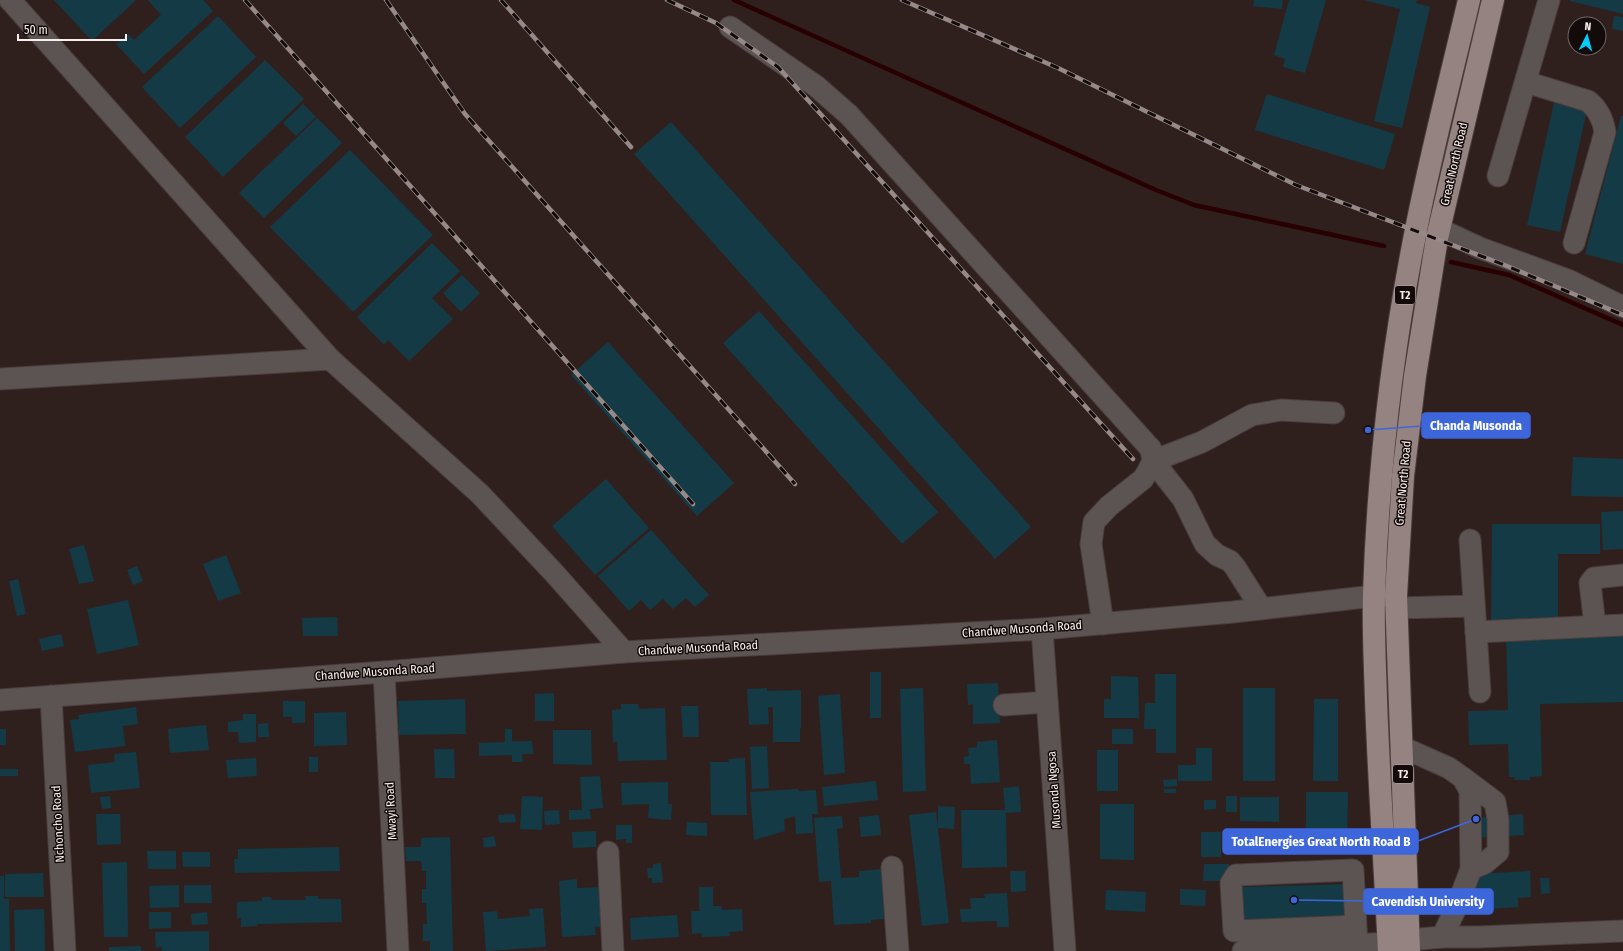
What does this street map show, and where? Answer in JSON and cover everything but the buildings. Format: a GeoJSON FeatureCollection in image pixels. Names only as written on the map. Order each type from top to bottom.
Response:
{"type":"FeatureCollection","features":[{"type":"Feature","properties":{"kind":"main road","name":"Great North Road"},"geometry":{"type":"LineString","coordinates":[[1400,947],[1380,801],[1374,596],[1378,520],[1387,423],[1410,262],[1432,154],[1469,0]]}},
{"type":"Feature","properties":{"kind":"main road","name":"Great North Road"},"geometry":{"type":"LineString","coordinates":[[1400,947],[1402,748],[1396,602],[1403,476],[1409,419],[1427,296],[1439,229],[1493,0]]}},
{"type":"Feature","properties":{"kind":"street"},"geometry":{"type":"LineString","coordinates":[[10,0],[330,359],[480,494],[556,574],[624,652]]}},
{"type":"Feature","properties":{"kind":"street"},"geometry":{"type":"LineString","coordinates":[[1498,176],[1549,0]]}},
{"type":"Feature","properties":{"kind":"street"},"geometry":{"type":"LineString","coordinates":[[730,27],[816,86],[849,115],[1151,449],[1153,461],[1183,499],[1205,544],[1217,555],[1230,561],[1235,566],[1261,608]]}},
{"type":"Feature","properties":{"kind":"street"},"geometry":{"type":"LineString","coordinates":[[1526,82],[1588,101],[1595,107],[1604,122],[1605,132],[1574,243]]}},
{"type":"Feature","properties":{"kind":"street"},"geometry":{"type":"LineString","coordinates":[[1439,229],[1480,248],[1568,280],[1623,307]]}},
{"type":"Feature","properties":{"kind":"street"},"geometry":{"type":"LineString","coordinates":[[0,379],[330,359]]}},
{"type":"Feature","properties":{"kind":"street"},"geometry":{"type":"LineString","coordinates":[[1103,624],[1091,544],[1094,522],[1109,506],[1143,479],[1153,461],[1202,442],[1252,415],[1281,410],[1334,413]]}},
{"type":"Feature","properties":{"kind":"street"},"geometry":{"type":"LineString","coordinates":[[1470,540],[1480,692]]}},
{"type":"Feature","properties":{"kind":"street"},"geometry":{"type":"LineString","coordinates":[[1595,626],[1590,582],[1594,578],[1623,575]]}},
{"type":"Feature","properties":{"kind":"street","name":"Chandwe Musonda Road"},"geometry":{"type":"LineString","coordinates":[[0,700],[384,672],[624,652],[1042,629],[1374,596],[1396,602],[1474,606]]}},
{"type":"Feature","properties":{"kind":"street"},"geometry":{"type":"LineString","coordinates":[[1476,632],[1623,624]]}},
{"type":"Feature","properties":{"kind":"street","name":"Musonda Ngosa"},"geometry":{"type":"LineString","coordinates":[[1042,629],[1065,951]]}},
{"type":"Feature","properties":{"kind":"street","name":"Mwayi Road"},"geometry":{"type":"LineString","coordinates":[[384,672],[398,951]]}},
{"type":"Feature","properties":{"kind":"street","name":"Nchoncho Road"},"geometry":{"type":"LineString","coordinates":[[51,696],[65,951]]}},
{"type":"Feature","properties":{"kind":"street"},"geometry":{"type":"LineString","coordinates":[[1004,705],[1047,702]]}},
{"type":"Feature","properties":{"kind":"street"},"geometry":{"type":"LineString","coordinates":[[1402,748],[1449,768],[1495,802],[1498,819],[1498,852],[1485,863],[1471,869]]}},
{"type":"Feature","properties":{"kind":"street"},"geometry":{"type":"LineString","coordinates":[[1442,937],[1457,906],[1471,869],[1470,791],[1463,778]]}},
{"type":"Feature","properties":{"kind":"street"},"geometry":{"type":"LineString","coordinates":[[608,852],[613,951]]}},
{"type":"Feature","properties":{"kind":"street"},"geometry":{"type":"LineString","coordinates":[[892,867],[898,951]]}},
{"type":"Feature","properties":{"kind":"street"},"geometry":{"type":"LineString","coordinates":[[1357,935],[1353,870],[1236,875],[1231,883],[1234,931],[1357,935],[1400,947],[1442,937],[1478,944],[1623,931]]}},
{"type":"Feature","properties":{"kind":"street"},"geometry":{"type":"LineString","coordinates":[[1243,951],[1357,935]]}},
{"type":"Feature","properties":{"kind":"waterway"},"geometry":{"type":"LineString","coordinates":[[734,0],[1156,190],[1194,205],[1384,246]]}},
{"type":"Feature","properties":{"kind":"waterway"},"geometry":{"type":"LineString","coordinates":[[1451,262],[1509,275],[1623,325]]}},
{"type":"Feature","properties":{"kind":"railway"},"geometry":{"type":"LineString","coordinates":[[245,0],[693,504]]}},
{"type":"Feature","properties":{"kind":"railway"},"geometry":{"type":"LineString","coordinates":[[386,0],[465,114],[795,484]]}},
{"type":"Feature","properties":{"kind":"railway"},"geometry":{"type":"LineString","coordinates":[[501,0],[631,147]]}},
{"type":"Feature","properties":{"kind":"railway"},"geometry":{"type":"LineString","coordinates":[[667,0],[716,23],[778,67],[1133,459]]}},
{"type":"Feature","properties":{"kind":"railway"},"geometry":{"type":"LineString","coordinates":[[902,0],[1058,68],[1296,185],[1507,266],[1623,315]]}},
{"type":"Feature","properties":{"kind":"place","name":"Chanda Musonda"},"geometry":{"type":"Point","coordinates":[1368,430]}},
{"type":"Feature","properties":{"kind":"place","name":"TotalEnergies Great North Road B"},"geometry":{"type":"Point","coordinates":[1476,819]}},
{"type":"Feature","properties":{"kind":"place","name":"Cavendish University"},"geometry":{"type":"Point","coordinates":[1294,900]}}]}
